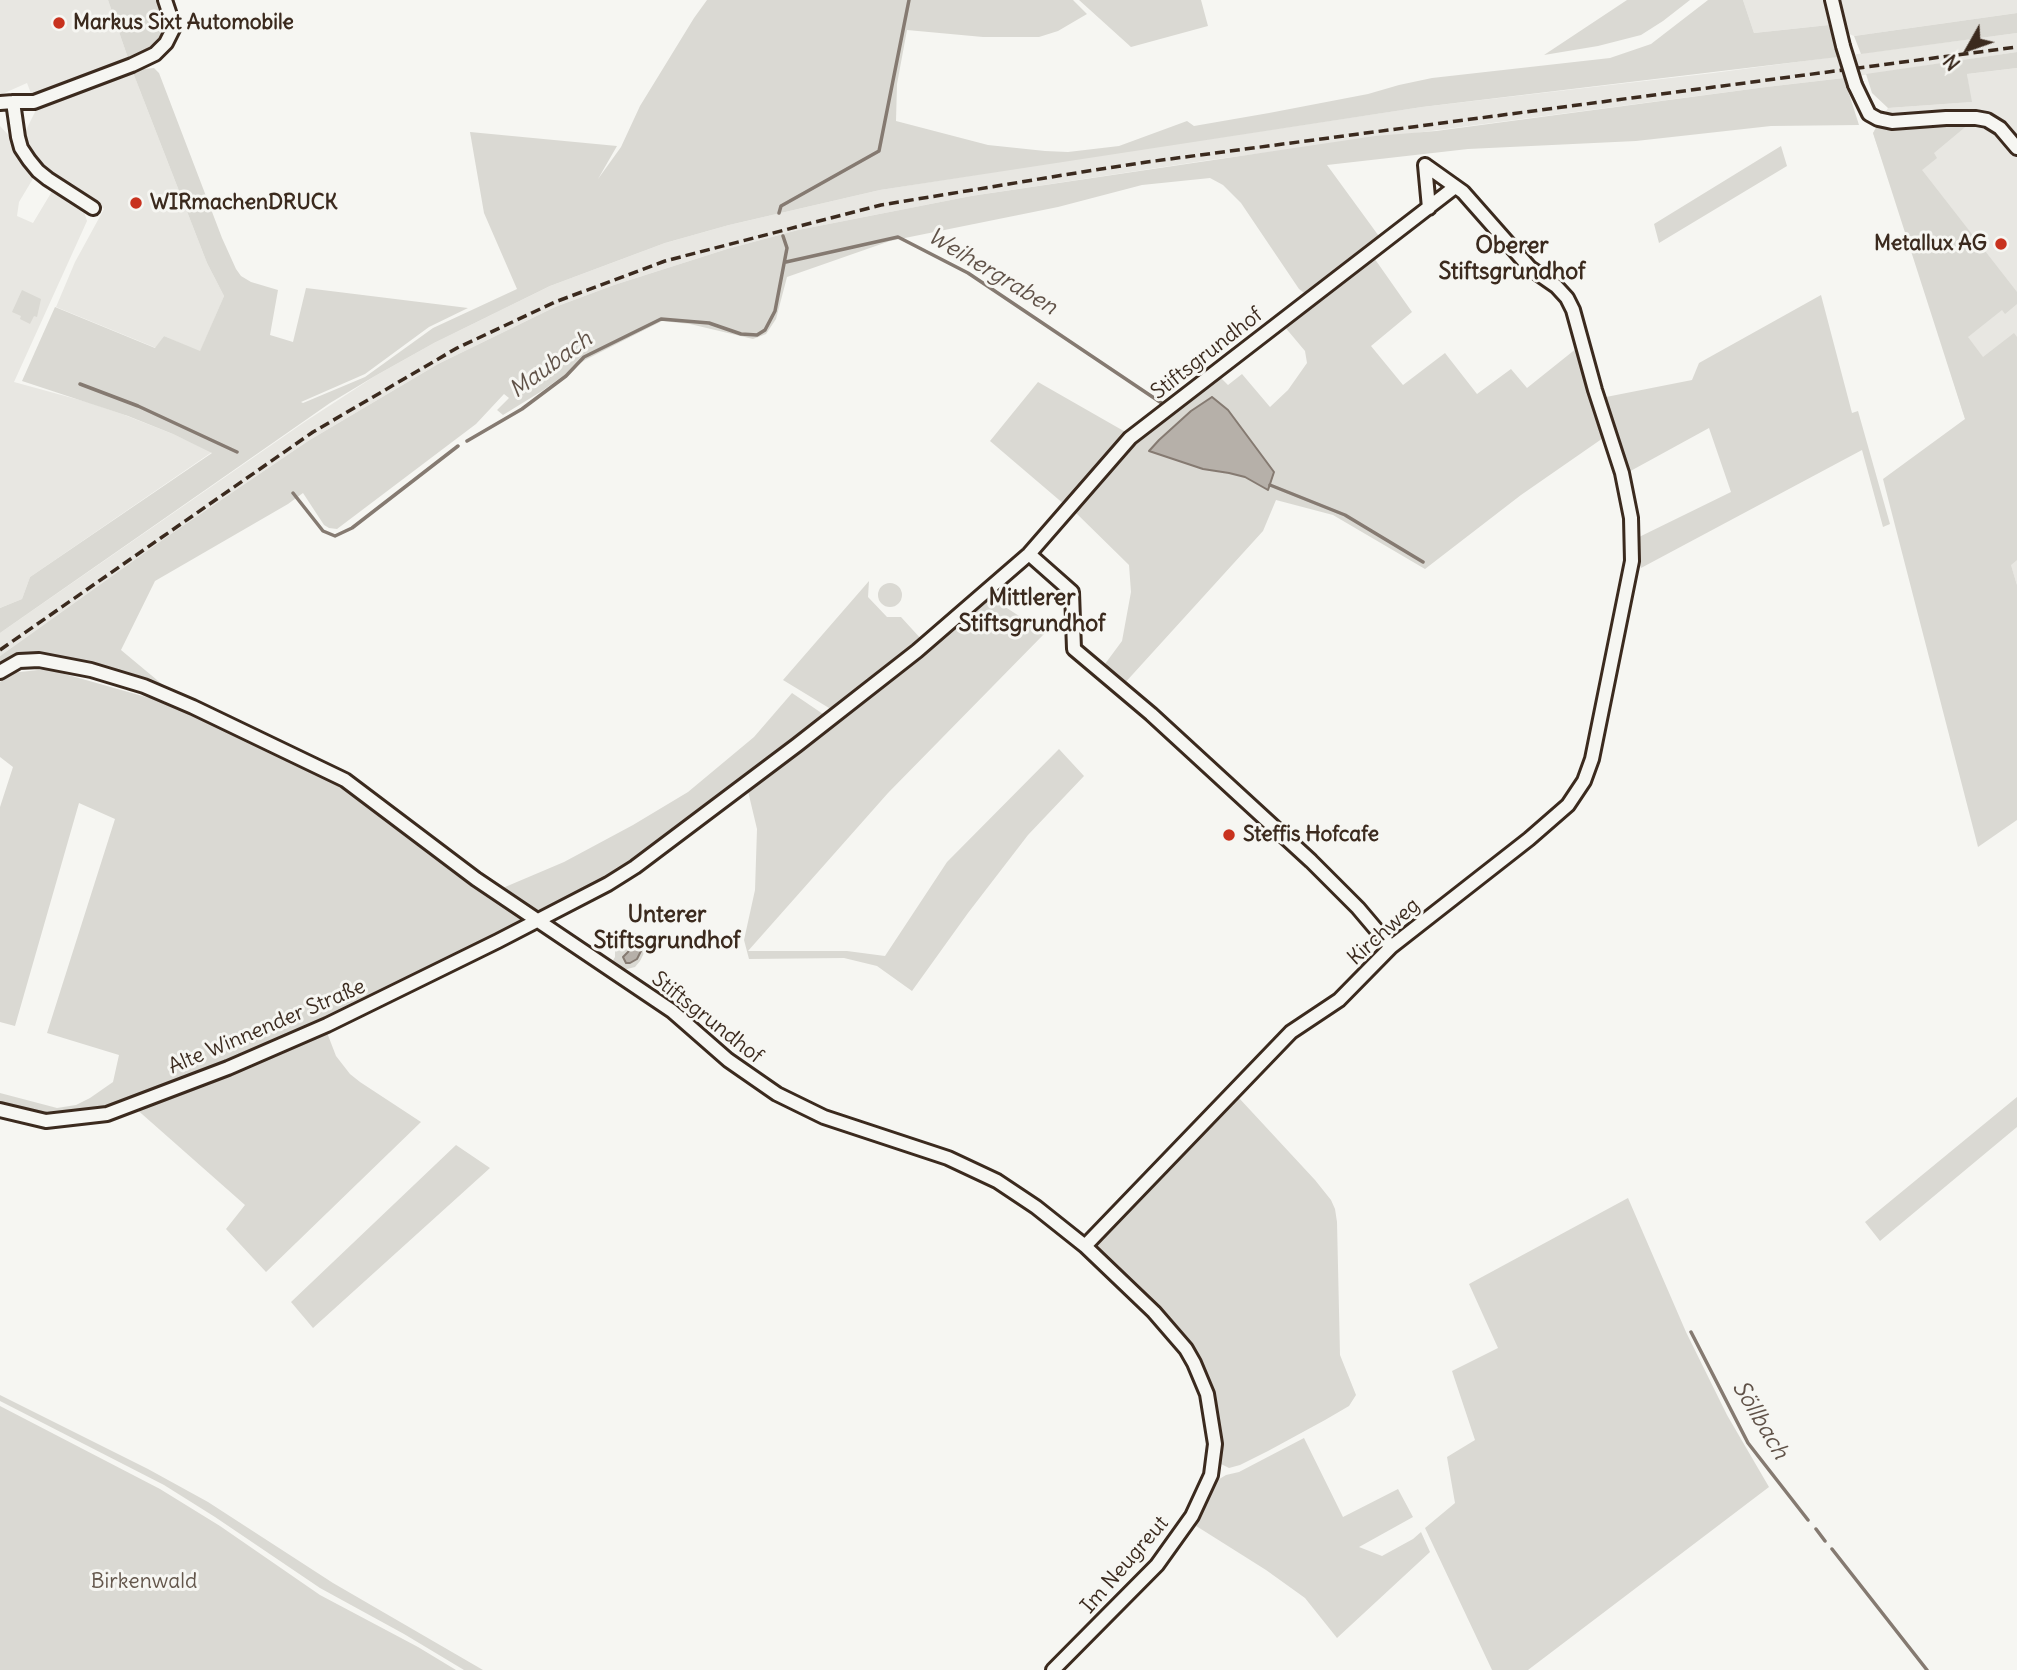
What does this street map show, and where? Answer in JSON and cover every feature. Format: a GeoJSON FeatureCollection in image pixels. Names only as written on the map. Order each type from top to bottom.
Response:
{"type":"FeatureCollection","features":[{"type":"Feature","properties":{"kind":"street"},"geometry":{"type":"LineString","coordinates":[[93,208],[48,179],[34,166],[21,148],[6,102],[34,102],[155,54],[166,43],[173,29],[165,0]]}},
{"type":"Feature","properties":{"kind":"street"},"geometry":{"type":"LineString","coordinates":[[1832,0],[1855,85],[1869,114],[1892,122],[1968,117],[1987,120],[2000,128],[2017,148]]}},
{"type":"Feature","properties":{"kind":"street"},"geometry":{"type":"LineString","coordinates":[[1429,208],[1425,165],[1455,187]]}},
{"type":"Feature","properties":{"kind":"street","name":"Stiftsgrundhof"},"geometry":{"type":"LineString","coordinates":[[1211,1475],[1214,1444],[1212,1419],[1207,1394],[1194,1363],[1176,1335],[1085,1246],[998,1181],[948,1158],[824,1117],[777,1094],[728,1060],[672,1010],[538,920],[608,884],[645,859],[907,660],[1029,554],[1130,438],[1455,187]]}},
{"type":"Feature","properties":{"kind":"street","name":"Kirchweg"},"geometry":{"type":"LineString","coordinates":[[1085,1246],[1292,1032],[1339,1000],[1391,947],[1529,839],[1568,805],[1584,781],[1592,759],[1632,561],[1631,518],[1622,473],[1573,310],[1567,298],[1556,286],[1530,268],[1463,192],[1455,187]]}},
{"type":"Feature","properties":{"kind":"street"},"geometry":{"type":"LineString","coordinates":[[1029,554],[1072,592],[1074,649],[1224,780],[1334,884],[1391,947]]}},
{"type":"Feature","properties":{"kind":"street"},"geometry":{"type":"LineString","coordinates":[[0,672],[19,661],[39,660],[91,670],[144,686],[193,707],[345,780],[476,879],[538,920]]}},
{"type":"Feature","properties":{"kind":"street","name":"Alte Winnender Straße"},"geometry":{"type":"LineString","coordinates":[[0,1110],[46,1121],[107,1114],[228,1068],[327,1025],[538,920]]}},
{"type":"Feature","properties":{"kind":"street","name":"Im Neugreut"},"geometry":{"type":"LineString","coordinates":[[1053,1670],[1157,1565],[1192,1516],[1211,1475]]}},
{"type":"Feature","properties":{"kind":"shaded area"},"geometry":{"type":"Polygon","coordinates":[[[0,0],[108,0],[129,61],[32,96],[27,83],[0,95],[0,0]]]}},
{"type":"Feature","properties":{"kind":"shaded area"},"geometry":{"type":"Polygon","coordinates":[[[1743,0],[2017,0],[2017,13],[1854,36],[1829,25],[1754,33],[1743,0]]]}},
{"type":"Feature","properties":{"kind":"shaded area"},"geometry":{"type":"Polygon","coordinates":[[[2017,33],[2017,52],[1844,78],[1210,160],[971,196],[798,230],[727,249],[555,307],[438,364],[308,441],[168,536],[0,656],[0,633],[375,376],[434,343],[550,286],[665,243],[729,225],[880,190],[1069,160],[1422,107],[1713,73],[2017,33]]]}},
{"type":"Feature","properties":{"kind":"shaded area"},"geometry":{"type":"Polygon","coordinates":[[[2017,68],[2017,585],[1873,133],[1888,108],[1971,102],[1967,74],[2017,68]]]}},
{"type":"Feature","properties":{"kind":"shaded area"},"geometry":{"type":"Polygon","coordinates":[[[132,70],[207,263],[224,296],[200,352],[164,336],[156,348],[56,307],[75,262],[104,209],[89,195],[49,174],[40,166],[28,149],[24,134],[37,108],[132,70]]]}},
{"type":"Feature","properties":{"kind":"shaded area"},"geometry":{"type":"Polygon","coordinates":[[[0,126],[14,141],[24,166],[34,177],[19,202],[17,216],[33,223],[54,188],[81,202],[87,221],[14,382],[122,414],[212,452],[30,577],[22,599],[0,608],[0,126]]]}},
{"type":"Feature","properties":{"kind":"shaded area"},"geometry":{"type":"Polygon","coordinates":[[[1212,397],[1228,410],[1274,472],[1268,490],[1245,477],[1203,469],[1149,451],[1191,411],[1212,397]]]}},
{"type":"Feature","properties":{"kind":"shaded area"},"geometry":{"type":"Polygon","coordinates":[[[638,936],[644,943],[642,949],[637,959],[626,963],[623,957],[634,943],[629,937],[638,936]]]}},
{"type":"Feature","properties":{"kind":"green space"},"geometry":{"type":"Polygon","coordinates":[[[108,0],[157,0],[163,18],[162,33],[153,46],[129,61],[108,0]]]}},
{"type":"Feature","properties":{"kind":"green space"},"geometry":{"type":"Polygon","coordinates":[[[707,0],[1073,0],[1087,14],[1058,31],[1039,37],[983,37],[907,30],[897,84],[896,121],[988,145],[1045,151],[1068,152],[1119,146],[1187,121],[1194,126],[1269,113],[1368,94],[1432,78],[1610,58],[1651,44],[1708,0],[1743,0],[1754,33],[1829,25],[1838,57],[1422,107],[880,190],[729,225],[665,243],[550,286],[434,343],[375,376],[330,403],[0,633],[0,608],[22,599],[30,577],[212,453],[128,416],[22,381],[55,307],[155,348],[164,336],[200,351],[224,296],[207,263],[132,70],[154,68],[159,73],[236,269],[251,282],[278,290],[270,335],[293,342],[306,288],[468,308],[429,327],[365,374],[301,402],[303,403],[365,377],[433,328],[517,289],[484,213],[470,132],[617,146],[598,179],[621,147],[640,106],[707,0]]]}},
{"type":"Feature","properties":{"kind":"green space"},"geometry":{"type":"Polygon","coordinates":[[[1079,0],[1201,0],[1208,26],[1131,47],[1079,0]]]}},
{"type":"Feature","properties":{"kind":"green space"},"geometry":{"type":"Polygon","coordinates":[[[1627,0],[1690,0],[1641,35],[1544,55],[1627,0]]]}},
{"type":"Feature","properties":{"kind":"green space"},"geometry":{"type":"Polygon","coordinates":[[[2017,13],[2017,33],[1861,54],[1854,36],[2017,13]]]}},
{"type":"Feature","properties":{"kind":"green space"},"geometry":{"type":"Polygon","coordinates":[[[2017,52],[2017,68],[1967,74],[1972,102],[1888,108],[1872,93],[1866,74],[2017,52]]]}},
{"type":"Feature","properties":{"kind":"green space"},"geometry":{"type":"Polygon","coordinates":[[[1844,78],[1859,125],[1771,126],[1636,141],[1468,149],[1327,165],[1381,239],[1307,295],[1299,289],[1241,203],[1223,185],[1210,178],[1142,185],[1058,207],[890,241],[787,277],[776,319],[766,334],[753,339],[690,324],[662,321],[585,360],[503,415],[497,410],[509,398],[504,394],[476,424],[337,529],[324,525],[303,493],[155,581],[121,650],[175,695],[34,655],[16,655],[0,665],[0,656],[168,536],[308,441],[438,364],[555,307],[727,249],[798,230],[971,196],[1375,136],[1436,131],[1844,78]]]}},
{"type":"Feature","properties":{"kind":"green space"},"geometry":{"type":"Polygon","coordinates":[[[1970,123],[1934,153],[1937,158],[1922,170],[2017,292],[2017,304],[2005,314],[2002,310],[1968,337],[1983,357],[2014,333],[2017,337],[2017,560],[2011,565],[2017,585],[2017,820],[1978,847],[1883,479],[1965,419],[1873,133],[1877,126],[1899,129],[1970,123]]]}},
{"type":"Feature","properties":{"kind":"green space"},"geometry":{"type":"Polygon","coordinates":[[[1781,146],[1787,166],[1659,243],[1654,224],[1781,146]]]}},
{"type":"Feature","properties":{"kind":"green space"},"geometry":{"type":"Polygon","coordinates":[[[1372,255],[1412,312],[1371,346],[1403,385],[1445,353],[1477,394],[1511,369],[1527,388],[1577,348],[1606,436],[1521,495],[1425,569],[1333,515],[1276,500],[1263,531],[1123,685],[1102,668],[1122,641],[1131,592],[1129,565],[1075,512],[1129,453],[1127,447],[1135,445],[1221,378],[1228,385],[1242,374],[1270,407],[1288,390],[1307,363],[1305,351],[1284,326],[1324,299],[1321,294],[1372,255]],[[1227,410],[1191,411],[1150,451],[1203,469],[1245,477],[1267,490],[1243,433],[1227,410]]]}},
{"type":"Feature","properties":{"kind":"green space"},"geometry":{"type":"Polygon","coordinates":[[[22,290],[41,299],[37,317],[34,316],[30,324],[12,312],[22,290]]]}},
{"type":"Feature","properties":{"kind":"green space"},"geometry":{"type":"Polygon","coordinates":[[[1821,295],[1852,413],[1858,411],[1890,524],[1883,527],[1862,450],[1641,568],[1636,556],[1635,539],[1731,492],[1709,428],[1625,474],[1601,398],[1692,380],[1699,363],[1821,295]]]}},
{"type":"Feature","properties":{"kind":"green space"},"geometry":{"type":"Polygon","coordinates":[[[1038,382],[1129,434],[1065,505],[990,441],[1038,382]]]}},
{"type":"Feature","properties":{"kind":"green space"},"geometry":{"type":"Polygon","coordinates":[[[869,581],[868,597],[887,617],[901,617],[922,640],[837,707],[829,708],[783,680],[869,581]]]}},
{"type":"Feature","properties":{"kind":"green space"},"geometry":{"type":"Polygon","coordinates":[[[890,583],[898,587],[902,595],[898,603],[890,607],[882,603],[878,595],[882,587],[890,583]]]}},
{"type":"Feature","properties":{"kind":"green space"},"geometry":{"type":"Polygon","coordinates":[[[987,595],[1045,633],[888,793],[748,951],[847,951],[885,956],[947,862],[1059,749],[1084,776],[1028,835],[912,991],[877,966],[844,958],[749,959],[744,940],[755,890],[757,829],[747,787],[987,595]]]}},
{"type":"Feature","properties":{"kind":"green space"},"geometry":{"type":"Polygon","coordinates":[[[47,669],[178,706],[341,786],[449,866],[521,915],[525,920],[524,924],[270,1046],[138,1099],[87,1112],[47,1118],[0,1105],[0,1093],[57,1108],[76,1105],[113,1082],[119,1055],[47,1033],[115,819],[79,803],[15,1026],[0,1022],[0,807],[13,767],[0,757],[0,682],[11,673],[47,669]]]}},
{"type":"Feature","properties":{"kind":"green space"},"geometry":{"type":"Polygon","coordinates":[[[792,693],[825,717],[703,813],[584,895],[537,915],[498,890],[564,862],[688,792],[754,737],[792,693]]]}},
{"type":"Feature","properties":{"kind":"green space"},"geometry":{"type":"Polygon","coordinates":[[[637,933],[645,939],[647,947],[635,967],[620,970],[611,964],[615,957],[615,946],[628,934],[637,933]]]}},
{"type":"Feature","properties":{"kind":"green space"},"geometry":{"type":"Polygon","coordinates":[[[326,1030],[336,1056],[350,1074],[421,1122],[266,1272],[226,1229],[245,1205],[134,1107],[180,1093],[326,1030]]]}},
{"type":"Feature","properties":{"kind":"green space"},"geometry":{"type":"Polygon","coordinates":[[[2017,1097],[2017,1127],[1880,1241],[1865,1222],[2017,1097]]]}},
{"type":"Feature","properties":{"kind":"green space"},"geometry":{"type":"Polygon","coordinates":[[[1235,1098],[1239,1098],[1315,1180],[1335,1209],[1340,1355],[1356,1395],[1349,1406],[1325,1420],[1240,1465],[1229,1468],[1219,1463],[1215,1414],[1205,1380],[1096,1251],[1096,1244],[1235,1098]]]}},
{"type":"Feature","properties":{"kind":"green space"},"geometry":{"type":"Polygon","coordinates":[[[456,1145],[490,1168],[313,1328],[291,1302],[456,1145]]]}},
{"type":"Feature","properties":{"kind":"green space"},"geometry":{"type":"Polygon","coordinates":[[[1628,1198],[1686,1332],[1727,1415],[1769,1487],[1528,1670],[1492,1670],[1425,1528],[1455,1503],[1447,1457],[1475,1440],[1452,1371],[1498,1348],[1469,1284],[1628,1198]]]}},
{"type":"Feature","properties":{"kind":"green space"},"geometry":{"type":"Polygon","coordinates":[[[0,1395],[208,1502],[333,1583],[483,1670],[464,1670],[320,1588],[164,1485],[0,1401],[0,1395]]]}},
{"type":"Feature","properties":{"kind":"green space","name":"Birkenwald"},"geometry":{"type":"Polygon","coordinates":[[[0,1406],[160,1489],[220,1526],[320,1595],[456,1670],[0,1670],[0,1406]]]}},
{"type":"Feature","properties":{"kind":"green space"},"geometry":{"type":"Polygon","coordinates":[[[1304,1438],[1343,1517],[1398,1489],[1413,1517],[1359,1547],[1382,1556],[1421,1532],[1430,1552],[1337,1638],[1305,1598],[1193,1524],[1216,1481],[1304,1438]]]}},
{"type":"Feature","properties":{"kind":"waterway","name":"Maubach"},"geometry":{"type":"LineString","coordinates":[[779,213],[781,206],[879,151],[909,0]]}},
{"type":"Feature","properties":{"kind":"waterway","name":"Maubach"},"geometry":{"type":"LineString","coordinates":[[467,441],[522,409],[566,376],[584,357],[661,319],[709,323],[741,334],[757,335],[765,330],[775,311],[787,248],[783,236]]}},
{"type":"Feature","properties":{"kind":"waterway","name":"Weihergraben"},"geometry":{"type":"LineString","coordinates":[[786,262],[898,237],[968,273],[1163,404]]}},
{"type":"Feature","properties":{"kind":"waterway","name":"Maubach"},"geometry":{"type":"LineString","coordinates":[[80,384],[138,406],[237,452]]}},
{"type":"Feature","properties":{"kind":"waterway","name":"Maubach"},"geometry":{"type":"LineString","coordinates":[[293,493],[323,531],[335,536],[352,528],[458,446]]}},
{"type":"Feature","properties":{"kind":"waterway","name":"Weihergraben"},"geometry":{"type":"LineString","coordinates":[[1270,485],[1345,515],[1423,562]]}},
{"type":"Feature","properties":{"kind":"waterway","name":"Söllbach"},"geometry":{"type":"LineString","coordinates":[[1691,1332],[1748,1443],[1808,1520]]}},
{"type":"Feature","properties":{"kind":"waterway","name":"Söllbach"},"geometry":{"type":"LineString","coordinates":[[1816,1529],[1825,1541]]}},
{"type":"Feature","properties":{"kind":"waterway","name":"Söllbach"},"geometry":{"type":"LineString","coordinates":[[1832,1549],[1927,1670]]}},
{"type":"Feature","properties":{"kind":"railway"},"geometry":{"type":"LineString","coordinates":[[0,650],[313,432],[457,348],[555,302],[665,261],[881,205],[1082,172],[2017,47]]}},
{"type":"Feature","properties":{"kind":"place","name":"Markus Sixt Automobile"},"geometry":{"type":"Point","coordinates":[59,23]}},
{"type":"Feature","properties":{"kind":"place","name":"WIRmachenDRUCK"},"geometry":{"type":"Point","coordinates":[136,203]}},
{"type":"Feature","properties":{"kind":"place","name":"Metallux AG"},"geometry":{"type":"Point","coordinates":[2001,244]}},
{"type":"Feature","properties":{"kind":"place","name":"Steffis Hofcafe"},"geometry":{"type":"Point","coordinates":[1229,835]}},
{"type":"Feature","properties":{"kind":"district","name":"Oberer Stiftsgrundhof"},"geometry":{"type":"Point","coordinates":[1512,259]}},
{"type":"Feature","properties":{"kind":"district","name":"Mittlerer Stiftsgrundhof"},"geometry":{"type":"Point","coordinates":[1032,611]}},
{"type":"Feature","properties":{"kind":"district","name":"Unterer Stiftsgrundhof"},"geometry":{"type":"Point","coordinates":[667,928]}}]}
